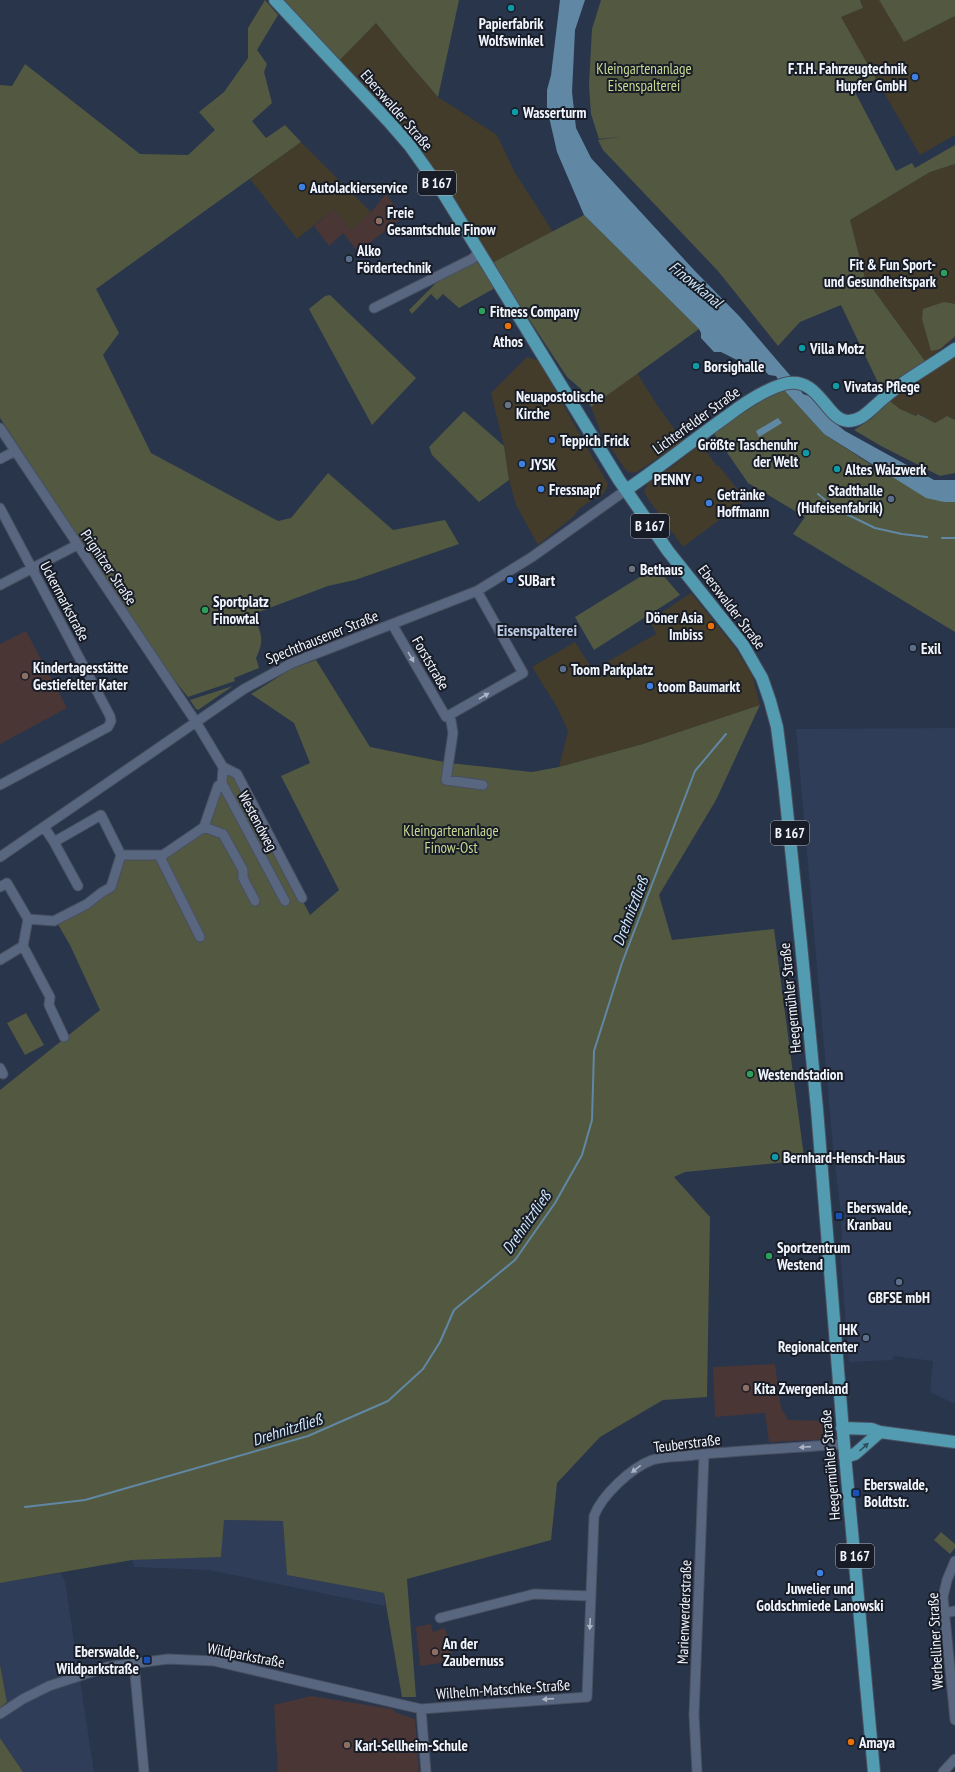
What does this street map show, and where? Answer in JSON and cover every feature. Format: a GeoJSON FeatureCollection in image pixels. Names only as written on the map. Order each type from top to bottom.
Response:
{"type":"FeatureCollection","features":[{"type":"Feature","properties":{"kind":"main road","name":"Eberswalder Straße"},"geometry":{"type":"LineString","coordinates":[[275,0],[390,123],[410,146],[442,191],[626,490],[668,551],[743,645],[762,678],[770,701]]}},
{"type":"Feature","properties":{"kind":"main road","name":"Lichterfelder Straße"},"geometry":{"type":"LineString","coordinates":[[626,490],[744,404],[778,386],[784,384],[802,384],[813,390],[835,414],[847,421],[856,420],[863,417],[894,388],[955,349]]}},
{"type":"Feature","properties":{"kind":"main road","name":"Heegermühler Straße"},"geometry":{"type":"LineString","coordinates":[[770,701],[777,727],[801,944],[817,1109],[842,1428],[874,1772]]}},
{"type":"Feature","properties":{"kind":"main road"},"geometry":{"type":"LineString","coordinates":[[842,1428],[872,1428],[880,1432],[955,1442]]}},
{"type":"Feature","properties":{"kind":"main road"},"geometry":{"type":"LineString","coordinates":[[845,1456],[855,1454],[880,1432]]}},
{"type":"Feature","properties":{"kind":"street"},"geometry":{"type":"LineString","coordinates":[[374,308],[472,259],[480,252]]}},
{"type":"Feature","properties":{"kind":"street","name":"Prignitzer Straße"},"geometry":{"type":"LineString","coordinates":[[0,428],[196,722]]}},
{"type":"Feature","properties":{"kind":"street"},"geometry":{"type":"LineString","coordinates":[[0,458],[15,451]]}},
{"type":"Feature","properties":{"kind":"street","name":"Spechthausener Straße"},"geometry":{"type":"LineString","coordinates":[[0,857],[244,689],[283,666],[477,591],[532,557],[626,490]]}},
{"type":"Feature","properties":{"kind":"street","name":"Uckermarkstraße"},"geometry":{"type":"LineString","coordinates":[[0,508],[110,716],[111,721],[108,727],[0,785]]}},
{"type":"Feature","properties":{"kind":"street"},"geometry":{"type":"LineString","coordinates":[[0,585],[77,545]]}},
{"type":"Feature","properties":{"kind":"street"},"geometry":{"type":"LineString","coordinates":[[477,591],[523,673],[448,716],[453,733],[446,780],[483,785]]}},
{"type":"Feature","properties":{"kind":"street","name":"Forststraße"},"geometry":{"type":"LineString","coordinates":[[392,624],[448,716]]}},
{"type":"Feature","properties":{"kind":"street","name":"Westendweg"},"geometry":{"type":"LineString","coordinates":[[196,722],[224,767],[237,774],[302,898]]}},
{"type":"Feature","properties":{"kind":"street","name":"Westendweg"},"geometry":{"type":"LineString","coordinates":[[224,767],[222,783],[285,901]]}},
{"type":"Feature","properties":{"kind":"street"},"geometry":{"type":"LineString","coordinates":[[121,855],[162,855],[204,827],[218,786],[222,783]]}},
{"type":"Feature","properties":{"kind":"street"},"geometry":{"type":"LineString","coordinates":[[28,919],[54,921],[87,904],[101,893],[111,888],[121,855],[101,815],[54,842]]}},
{"type":"Feature","properties":{"kind":"street"},"geometry":{"type":"LineString","coordinates":[[44,827],[78,886]]}},
{"type":"Feature","properties":{"kind":"street"},"geometry":{"type":"LineString","coordinates":[[204,827],[223,834],[243,870],[243,878],[255,901]]}},
{"type":"Feature","properties":{"kind":"street"},"geometry":{"type":"LineString","coordinates":[[159,855],[200,937]]}},
{"type":"Feature","properties":{"kind":"street"},"geometry":{"type":"LineString","coordinates":[[278,887],[292,879]]}},
{"type":"Feature","properties":{"kind":"street"},"geometry":{"type":"LineString","coordinates":[[0,887],[7,883],[28,919],[23,946],[50,997],[49,1005],[64,1037]]}},
{"type":"Feature","properties":{"kind":"street"},"geometry":{"type":"LineString","coordinates":[[0,960],[23,946]]}},
{"type":"Feature","properties":{"kind":"street","name":"Teuberstraße"},"geometry":{"type":"LineString","coordinates":[[587,1697],[594,1516],[598,1506],[606,1496],[641,1465],[654,1460],[704,1454],[844,1444]]}},
{"type":"Feature","properties":{"kind":"street","name":"Marienwerderstraße"},"geometry":{"type":"LineString","coordinates":[[697,1772],[694,1715],[704,1454]]}},
{"type":"Feature","properties":{"kind":"street","name":"Werbelliner Straße"},"geometry":{"type":"LineString","coordinates":[[955,1561],[945,1586],[943,1597],[953,1677],[955,1720]]}},
{"type":"Feature","properties":{"kind":"street"},"geometry":{"type":"LineString","coordinates":[[440,1618],[534,1594],[591,1596]]}},
{"type":"Feature","properties":{"kind":"street"},"geometry":{"type":"LineString","coordinates":[[944,1613],[955,1611]]}},
{"type":"Feature","properties":{"kind":"street","name":"Wildparkstraße"},"geometry":{"type":"LineString","coordinates":[[0,1714],[49,1686],[106,1667],[168,1660],[214,1661],[421,1709]]}},
{"type":"Feature","properties":{"kind":"street"},"geometry":{"type":"LineString","coordinates":[[134,1663],[144,1772]]}},
{"type":"Feature","properties":{"kind":"street","name":"Wilhelm-Matschke-Straße"},"geometry":{"type":"LineString","coordinates":[[421,1709],[587,1697]]}},
{"type":"Feature","properties":{"kind":"street"},"geometry":{"type":"LineString","coordinates":[[421,1709],[426,1772]]}},
{"type":"Feature","properties":{"kind":"street"},"geometry":{"type":"LineString","coordinates":[[944,1772],[955,1759]]}},
{"type":"Feature","properties":{"kind":"shaded area"},"geometry":{"type":"Polygon","coordinates":[[[860,0],[879,0],[904,42],[955,16],[955,135],[920,155],[840,17],[863,8],[860,0]]]}},
{"type":"Feature","properties":{"kind":"shaded area"},"geometry":{"type":"Polygon","coordinates":[[[376,23],[438,97],[497,135],[514,171],[553,232],[492,263],[338,62],[376,23]]]}},
{"type":"Feature","properties":{"kind":"shaded area"},"geometry":{"type":"Polygon","coordinates":[[[301,142],[371,212],[351,231],[334,209],[297,239],[250,179],[301,142]]]}},
{"type":"Feature","properties":{"kind":"shaded area"},"geometry":{"type":"Polygon","coordinates":[[[955,164],[955,338],[925,361],[865,278],[850,220],[930,172],[955,164]]]}},
{"type":"Feature","properties":{"kind":"shaded area","name":"Freie Gesamtschule Finow"},"geometry":{"type":"Polygon","coordinates":[[[386,194],[403,217],[358,252],[343,233],[329,246],[314,226],[334,209],[351,231],[371,212],[386,194]]]}},
{"type":"Feature","properties":{"kind":"shaded area"},"geometry":{"type":"Polygon","coordinates":[[[527,357],[539,361],[608,484],[605,492],[600,497],[595,498],[579,509],[574,516],[538,545],[516,505],[509,480],[504,446],[491,393],[527,357]]]}},
{"type":"Feature","properties":{"kind":"shaded area"},"geometry":{"type":"Polygon","coordinates":[[[955,357],[955,420],[947,416],[935,423],[919,414],[916,416],[900,409],[889,400],[955,357]]]}},
{"type":"Feature","properties":{"kind":"shaded area"},"geometry":{"type":"Polygon","coordinates":[[[637,373],[657,405],[683,441],[637,472],[632,473],[628,472],[623,466],[601,433],[591,407],[637,373]]]}},
{"type":"Feature","properties":{"kind":"shaded area"},"geometry":{"type":"Polygon","coordinates":[[[698,446],[703,447],[746,500],[683,547],[648,499],[644,491],[649,482],[698,446]]]}},
{"type":"Feature","properties":{"kind":"shaded area"},"geometry":{"type":"Polygon","coordinates":[[[691,593],[734,646],[744,662],[752,675],[760,705],[643,744],[559,767],[568,731],[557,707],[532,667],[575,642],[593,670],[656,634],[650,620],[691,593]]]}},
{"type":"Feature","properties":{"kind":"shaded area","name":"Kindertagesstätte Gestiefelter Kater"},"geometry":{"type":"Polygon","coordinates":[[[26,631],[67,708],[0,744],[0,644],[26,631]]]}},
{"type":"Feature","properties":{"kind":"shaded area"},"geometry":{"type":"Polygon","coordinates":[[[955,728],[955,1404],[930,1392],[933,1361],[894,1356],[892,1360],[849,1362],[840,1249],[842,1237],[840,1206],[833,1147],[796,729],[955,728]]]}},
{"type":"Feature","properties":{"kind":"shaded area","name":"Kita Zwergenland"},"geometry":{"type":"Polygon","coordinates":[[[775,1364],[781,1408],[788,1420],[830,1421],[832,1439],[769,1442],[765,1413],[715,1417],[713,1367],[775,1364]]]}},
{"type":"Feature","properties":{"kind":"shaded area"},"geometry":{"type":"Polygon","coordinates":[[[224,1520],[283,1521],[287,1575],[384,1593],[385,1606],[209,1570],[134,1567],[132,1560],[221,1557],[224,1520]]]}},
{"type":"Feature","properties":{"kind":"shaded area"},"geometry":{"type":"Polygon","coordinates":[[[61,1573],[65,1582],[94,1772],[23,1772],[0,1738],[0,1722],[7,1702],[0,1665],[0,1583],[61,1573]]]}},
{"type":"Feature","properties":{"kind":"shaded area","name":"An der Zaubernuss"},"geometry":{"type":"Polygon","coordinates":[[[431,1624],[433,1632],[445,1628],[454,1661],[420,1666],[416,1627],[431,1624]]]}},
{"type":"Feature","properties":{"kind":"shaded area","name":"Karl-Sellheim-Schule"},"geometry":{"type":"Polygon","coordinates":[[[311,1696],[392,1709],[397,1713],[415,1719],[419,1772],[278,1772],[274,1705],[311,1696]]]}},
{"type":"Feature","properties":{"kind":"green space"},"geometry":{"type":"Polygon","coordinates":[[[265,0],[278,15],[257,50],[267,64],[264,72],[272,103],[252,121],[266,138],[285,125],[301,142],[96,289],[119,333],[103,355],[151,453],[278,521],[291,518],[328,473],[393,530],[445,520],[459,544],[355,580],[328,586],[253,614],[261,635],[261,645],[256,658],[259,668],[234,678],[235,681],[188,697],[166,670],[0,418],[0,85],[12,86],[25,64],[140,154],[188,155],[215,130],[199,112],[224,92],[248,58],[248,28],[265,0]]]}},
{"type":"Feature","properties":{"kind":"green space"},"geometry":{"type":"Polygon","coordinates":[[[282,0],[459,0],[438,97],[376,23],[338,62],[282,0]]]}},
{"type":"Feature","properties":{"kind":"green space","name":"Kleingartenanlage Eisenspalterei"},"geometry":{"type":"Polygon","coordinates":[[[601,0],[860,0],[863,8],[841,17],[876,79],[855,92],[896,171],[912,163],[915,168],[955,145],[955,164],[930,172],[850,220],[865,278],[925,361],[882,391],[841,305],[800,322],[778,346],[718,271],[603,150],[598,140],[619,137],[599,139],[591,114],[589,85],[592,29],[601,0]]]}},
{"type":"Feature","properties":{"kind":"green space"},"geometry":{"type":"Polygon","coordinates":[[[879,0],[955,0],[955,16],[904,42],[879,0]]]}},
{"type":"Feature","properties":{"kind":"green space"},"geometry":{"type":"Polygon","coordinates":[[[584,215],[699,329],[591,407],[581,389],[567,377],[492,263],[584,215]]]}},
{"type":"Feature","properties":{"kind":"green space"},"geometry":{"type":"Polygon","coordinates":[[[477,261],[495,288],[459,308],[443,294],[437,300],[431,294],[412,314],[409,310],[442,277],[477,261]]]}},
{"type":"Feature","properties":{"kind":"green space"},"geometry":{"type":"Polygon","coordinates":[[[330,295],[416,378],[372,425],[309,309],[325,296],[330,295]]]}},
{"type":"Feature","properties":{"kind":"green space"},"geometry":{"type":"Polygon","coordinates":[[[944,302],[955,304],[955,336],[940,349],[931,351],[922,319],[923,309],[944,302]]]}},
{"type":"Feature","properties":{"kind":"green space"},"geometry":{"type":"Polygon","coordinates":[[[784,390],[824,434],[878,469],[944,502],[955,502],[955,632],[793,534],[805,517],[748,483],[713,432],[771,395],[784,390]]]}},
{"type":"Feature","properties":{"kind":"green space"},"geometry":{"type":"Polygon","coordinates":[[[890,401],[900,409],[916,416],[918,414],[935,423],[947,416],[955,420],[955,473],[940,476],[881,446],[854,430],[871,419],[890,401]]]}},
{"type":"Feature","properties":{"kind":"green space"},"geometry":{"type":"Polygon","coordinates":[[[464,411],[504,446],[509,480],[479,502],[432,455],[429,447],[464,411]]]}},
{"type":"Feature","properties":{"kind":"green space"},"geometry":{"type":"Polygon","coordinates":[[[656,567],[680,595],[594,650],[575,617],[656,567]]]}},
{"type":"Feature","properties":{"kind":"green space","name":"Kleingartenanlage Finow-Ost"},"geometry":{"type":"Polygon","coordinates":[[[316,660],[370,747],[449,763],[532,772],[559,767],[643,744],[760,705],[716,800],[659,895],[672,940],[774,929],[804,1157],[798,1161],[685,1172],[674,1177],[710,1217],[707,1397],[663,1400],[600,1437],[557,1483],[551,1540],[407,1579],[416,1697],[402,1697],[384,1593],[287,1575],[283,1521],[224,1520],[221,1557],[132,1560],[0,1583],[0,1090],[100,1010],[70,945],[56,921],[114,890],[125,858],[163,855],[204,827],[223,767],[237,774],[310,915],[339,890],[281,776],[310,763],[294,723],[251,694],[291,669],[316,660]]]}},
{"type":"Feature","properties":{"kind":"green space"},"geometry":{"type":"Polygon","coordinates":[[[233,686],[198,710],[190,700],[233,686]]]}},
{"type":"Feature","properties":{"kind":"green space"},"geometry":{"type":"Polygon","coordinates":[[[26,1013],[44,1045],[25,1055],[7,1023],[26,1013]]]}},
{"type":"Feature","properties":{"kind":"green space"},"geometry":{"type":"Polygon","coordinates":[[[941,1532],[955,1544],[955,1548],[950,1554],[934,1540],[941,1532]]]}},
{"type":"Feature","properties":{"kind":"green space"},"geometry":{"type":"Polygon","coordinates":[[[0,1665],[7,1702],[0,1708],[0,1665]]]}},
{"type":"Feature","properties":{"kind":"green space"},"geometry":{"type":"Polygon","coordinates":[[[0,1738],[23,1772],[0,1772],[0,1738]]]}},
{"type":"Feature","properties":{"kind":"water","name":"Finowkanal"},"geometry":{"type":"Polygon","coordinates":[[[560,0],[585,0],[575,30],[572,92],[576,128],[591,158],[694,270],[740,317],[794,380],[803,394],[809,396],[830,419],[845,431],[934,480],[955,480],[955,502],[944,502],[926,498],[824,434],[784,390],[776,376],[769,375],[757,364],[745,364],[721,352],[714,352],[701,338],[699,329],[584,215],[557,152],[547,108],[547,90],[551,75],[560,0]]]}},
{"type":"Feature","properties":{"kind":"water"},"geometry":{"type":"Polygon","coordinates":[[[778,418],[782,423],[759,437],[756,431],[778,418]]]}},
{"type":"Feature","properties":{"kind":"waterway","name":"Drehnitzfließ"},"geometry":{"type":"LineString","coordinates":[[818,494],[836,509],[875,528],[902,534],[927,537]]}},
{"type":"Feature","properties":{"kind":"waterway","name":"Drehnitzfließ"},"geometry":{"type":"LineString","coordinates":[[942,538],[955,538]]}},
{"type":"Feature","properties":{"kind":"waterway","name":"Drehnitzfließ"},"geometry":{"type":"LineString","coordinates":[[25,1507],[85,1500],[308,1436],[388,1401],[423,1369],[440,1342],[454,1310],[515,1260],[555,1203],[582,1155],[592,1120],[594,1051],[622,963],[695,771],[726,734]]}},
{"type":"Feature","properties":{"kind":"place","name":"Papierfabrik Wolfswinkel"},"geometry":{"type":"Point","coordinates":[511,8]}},
{"type":"Feature","properties":{"kind":"place","name":"F.T.H. Fahrzeugtechnik Hupfer GmbH"},"geometry":{"type":"Point","coordinates":[915,77]}},
{"type":"Feature","properties":{"kind":"place","name":"Wasserturm"},"geometry":{"type":"Point","coordinates":[515,112]}},
{"type":"Feature","properties":{"kind":"place","name":"Autolackierservice"},"geometry":{"type":"Point","coordinates":[302,187]}},
{"type":"Feature","properties":{"kind":"place","name":"Freie Gesamtschule Finow"},"geometry":{"type":"Point","coordinates":[379,221]}},
{"type":"Feature","properties":{"kind":"place","name":"Alko Fördertechnik"},"geometry":{"type":"Point","coordinates":[349,259]}},
{"type":"Feature","properties":{"kind":"place","name":"Fit & Fun Sport- und Gesundheitspark"},"geometry":{"type":"Point","coordinates":[944,273]}},
{"type":"Feature","properties":{"kind":"place","name":"Fitness Company"},"geometry":{"type":"Point","coordinates":[482,311]}},
{"type":"Feature","properties":{"kind":"place","name":"Athos"},"geometry":{"type":"Point","coordinates":[508,326]}},
{"type":"Feature","properties":{"kind":"place","name":"Villa Motz"},"geometry":{"type":"Point","coordinates":[802,348]}},
{"type":"Feature","properties":{"kind":"place","name":"Borsighalle"},"geometry":{"type":"Point","coordinates":[696,366]}},
{"type":"Feature","properties":{"kind":"place","name":"Vivatas Pflege"},"geometry":{"type":"Point","coordinates":[836,386]}},
{"type":"Feature","properties":{"kind":"place","name":"Neuapostolische Kirche"},"geometry":{"type":"Point","coordinates":[508,405]}},
{"type":"Feature","properties":{"kind":"place","name":"Teppich Frick"},"geometry":{"type":"Point","coordinates":[552,440]}},
{"type":"Feature","properties":{"kind":"place","name":"Größte Taschenuhr der Welt"},"geometry":{"type":"Point","coordinates":[806,453]}},
{"type":"Feature","properties":{"kind":"place","name":"JYSK"},"geometry":{"type":"Point","coordinates":[522,464]}},
{"type":"Feature","properties":{"kind":"place","name":"Altes Walzwerk"},"geometry":{"type":"Point","coordinates":[837,469]}},
{"type":"Feature","properties":{"kind":"place","name":"PENNY"},"geometry":{"type":"Point","coordinates":[699,479]}},
{"type":"Feature","properties":{"kind":"place","name":"Fressnapf"},"geometry":{"type":"Point","coordinates":[541,489]}},
{"type":"Feature","properties":{"kind":"place","name":"Stadthalle (Hufeisenfabrik)"},"geometry":{"type":"Point","coordinates":[891,499]}},
{"type":"Feature","properties":{"kind":"place","name":"Getränke Hoffmann"},"geometry":{"type":"Point","coordinates":[709,503]}},
{"type":"Feature","properties":{"kind":"place","name":"Bethaus"},"geometry":{"type":"Point","coordinates":[632,569]}},
{"type":"Feature","properties":{"kind":"place","name":"SUBart"},"geometry":{"type":"Point","coordinates":[510,580]}},
{"type":"Feature","properties":{"kind":"place","name":"Sportplatz Finowtal"},"geometry":{"type":"Point","coordinates":[205,610]}},
{"type":"Feature","properties":{"kind":"place","name":"Döner Asia Imbiss"},"geometry":{"type":"Point","coordinates":[711,626]}},
{"type":"Feature","properties":{"kind":"place","name":"Exil"},"geometry":{"type":"Point","coordinates":[913,648]}},
{"type":"Feature","properties":{"kind":"place","name":"Toom Parkplatz"},"geometry":{"type":"Point","coordinates":[563,669]}},
{"type":"Feature","properties":{"kind":"place","name":"Kindertagesstätte Gestiefelter Kater"},"geometry":{"type":"Point","coordinates":[25,676]}},
{"type":"Feature","properties":{"kind":"place","name":"toom Baumarkt"},"geometry":{"type":"Point","coordinates":[650,686]}},
{"type":"Feature","properties":{"kind":"place","name":"Westendstadion"},"geometry":{"type":"Point","coordinates":[750,1074]}},
{"type":"Feature","properties":{"kind":"place","name":"Bernhard-Hensch-Haus"},"geometry":{"type":"Point","coordinates":[775,1157]}},
{"type":"Feature","properties":{"kind":"place","name":"Eberswalde, Kranbau"},"geometry":{"type":"Point","coordinates":[839,1216]}},
{"type":"Feature","properties":{"kind":"place","name":"Sportzentrum Westend"},"geometry":{"type":"Point","coordinates":[769,1256]}},
{"type":"Feature","properties":{"kind":"place","name":"GBFSE mbH"},"geometry":{"type":"Point","coordinates":[899,1282]}},
{"type":"Feature","properties":{"kind":"place","name":"IHK Regionalcenter"},"geometry":{"type":"Point","coordinates":[866,1338]}},
{"type":"Feature","properties":{"kind":"place","name":"Kita Zwergenland"},"geometry":{"type":"Point","coordinates":[746,1388]}},
{"type":"Feature","properties":{"kind":"place","name":"Eberswalde, Boldtstr."},"geometry":{"type":"Point","coordinates":[856,1493]}},
{"type":"Feature","properties":{"kind":"place","name":"Juwelier und Goldschmiede Lanowski"},"geometry":{"type":"Point","coordinates":[820,1573]}},
{"type":"Feature","properties":{"kind":"place","name":"An der Zaubernuss"},"geometry":{"type":"Point","coordinates":[435,1652]}},
{"type":"Feature","properties":{"kind":"place","name":"Eberswalde, Wildparkstraße"},"geometry":{"type":"Point","coordinates":[147,1660]}},
{"type":"Feature","properties":{"kind":"place","name":"Amaya"},"geometry":{"type":"Point","coordinates":[851,1742]}},
{"type":"Feature","properties":{"kind":"place","name":"Karl-Sellheim-Schule"},"geometry":{"type":"Point","coordinates":[347,1745]}},
{"type":"Feature","properties":{"kind":"district","name":"Eisenspalterei"},"geometry":{"type":"Point","coordinates":[537,630]}}]}
